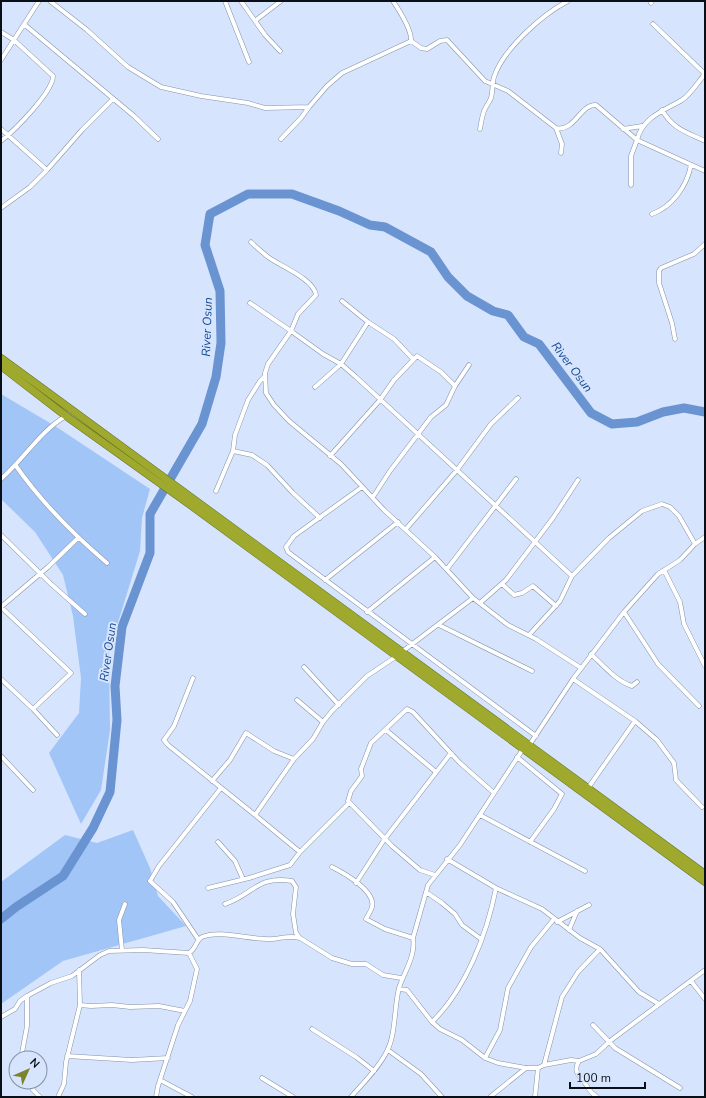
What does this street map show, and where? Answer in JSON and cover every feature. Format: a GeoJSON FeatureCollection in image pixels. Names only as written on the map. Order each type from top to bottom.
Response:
{"type":"FeatureCollection","features":[{"type":"Feature","properties":{"kind":"highway"},"geometry":{"type":"LineString","coordinates":[[1,358],[191,496],[523,749],[705,882]]}},
{"type":"Feature","properties":{"kind":"highway"},"geometry":{"type":"LineString","coordinates":[[1,366],[66,416],[189,504],[400,654],[530,744],[705,874]]}},
{"type":"Feature","properties":{"kind":"street"},"geometry":{"type":"LineString","coordinates":[[1,60],[25,25],[39,1]]}},
{"type":"Feature","properties":{"kind":"street"},"geometry":{"type":"LineString","coordinates":[[50,1],[87,30],[128,67],[161,87],[201,96],[248,103],[265,108],[309,107]]}},
{"type":"Feature","properties":{"kind":"street"},"geometry":{"type":"LineString","coordinates":[[225,1],[249,62]]}},
{"type":"Feature","properties":{"kind":"street"},"geometry":{"type":"LineString","coordinates":[[241,1],[280,51]]}},
{"type":"Feature","properties":{"kind":"street"},"geometry":{"type":"LineString","coordinates":[[256,20],[281,1]]}},
{"type":"Feature","properties":{"kind":"street"},"geometry":{"type":"LineString","coordinates":[[393,1],[404,20],[411,37],[411,41],[421,48],[427,49],[440,41],[448,40],[485,81],[508,91],[556,128],[564,129],[569,126],[592,105],[600,107],[636,140],[705,171]]}},
{"type":"Feature","properties":{"kind":"street"},"geometry":{"type":"LineString","coordinates":[[480,129],[483,112],[492,93],[497,70],[518,41],[550,11],[568,1]]}},
{"type":"Feature","properties":{"kind":"street"},"geometry":{"type":"LineString","coordinates":[[631,185],[631,156],[642,126],[662,110],[687,95],[705,74],[653,24]]}},
{"type":"Feature","properties":{"kind":"street"},"geometry":{"type":"LineString","coordinates":[[25,25],[134,116],[158,139]]}},
{"type":"Feature","properties":{"kind":"street"},"geometry":{"type":"LineString","coordinates":[[1,32],[14,40],[51,73],[53,80],[28,116],[1,141]]}},
{"type":"Feature","properties":{"kind":"street"},"geometry":{"type":"LineString","coordinates":[[281,139],[301,118],[326,86],[342,73],[411,41]]}},
{"type":"Feature","properties":{"kind":"street"},"geometry":{"type":"LineString","coordinates":[[1,208],[30,187],[82,130],[113,99]]}},
{"type":"Feature","properties":{"kind":"street"},"geometry":{"type":"LineString","coordinates":[[662,110],[668,121],[674,126],[705,141]]}},
{"type":"Feature","properties":{"kind":"street"},"geometry":{"type":"LineString","coordinates":[[623,129],[642,126]]}},
{"type":"Feature","properties":{"kind":"street"},"geometry":{"type":"LineString","coordinates":[[556,128],[562,144],[561,153]]}},
{"type":"Feature","properties":{"kind":"street"},"geometry":{"type":"LineString","coordinates":[[1,129],[47,170]]}},
{"type":"Feature","properties":{"kind":"street"},"geometry":{"type":"LineString","coordinates":[[652,214],[665,208],[678,193],[687,180],[691,165]]}},
{"type":"Feature","properties":{"kind":"street"},"geometry":{"type":"LineString","coordinates":[[251,242],[268,257],[304,280],[315,290],[315,297],[298,314],[291,331],[268,364],[265,376],[266,393],[274,405],[289,420],[341,464],[362,487],[436,557],[473,598],[481,602],[508,624],[529,635],[581,668]]}},
{"type":"Feature","properties":{"kind":"street"},"geometry":{"type":"LineString","coordinates":[[675,340],[672,323],[659,283],[659,271],[661,268],[694,254],[705,244]]}},
{"type":"Feature","properties":{"kind":"street"},"geometry":{"type":"LineString","coordinates":[[342,301],[368,322],[394,339],[413,360]]}},
{"type":"Feature","properties":{"kind":"street"},"geometry":{"type":"LineString","coordinates":[[250,303],[323,354],[341,364],[572,576]]}},
{"type":"Feature","properties":{"kind":"street"},"geometry":{"type":"LineString","coordinates":[[315,387],[341,364],[368,322]]}},
{"type":"Feature","properties":{"kind":"street"},"geometry":{"type":"LineString","coordinates":[[330,456],[380,400],[394,380],[417,356],[423,358],[455,386]]}},
{"type":"Feature","properties":{"kind":"street"},"geometry":{"type":"LineString","coordinates":[[373,497],[390,471],[431,417],[446,405],[455,386],[469,365]]}},
{"type":"Feature","properties":{"kind":"street"},"geometry":{"type":"LineString","coordinates":[[216,491],[233,451],[235,435],[248,400],[265,376]]}},
{"type":"Feature","properties":{"kind":"street"},"geometry":{"type":"LineString","coordinates":[[406,529],[457,470],[491,424],[518,398]]}},
{"type":"Feature","properties":{"kind":"street"},"geometry":{"type":"LineString","coordinates":[[1,479],[16,466],[49,428],[66,416]]}},
{"type":"Feature","properties":{"kind":"street"},"geometry":{"type":"LineString","coordinates":[[233,451],[252,455],[267,465],[293,493],[320,518]]}},
{"type":"Feature","properties":{"kind":"street"},"geometry":{"type":"LineString","coordinates":[[16,466],[32,489],[78,538],[107,564]]}},
{"type":"Feature","properties":{"kind":"street"},"geometry":{"type":"LineString","coordinates":[[447,569],[516,479]]}},
{"type":"Feature","properties":{"kind":"street"},"geometry":{"type":"LineString","coordinates":[[481,602],[502,584],[578,480]]}},
{"type":"Feature","properties":{"kind":"street"},"geometry":{"type":"LineString","coordinates":[[362,487],[294,536],[286,547],[288,552],[536,736]]}},
{"type":"Feature","properties":{"kind":"street"},"geometry":{"type":"LineString","coordinates":[[529,635],[539,622],[556,606],[572,576],[609,538],[642,511],[662,504],[670,506],[679,516],[695,544]]}},
{"type":"Feature","properties":{"kind":"street"},"geometry":{"type":"LineString","coordinates":[[325,580],[398,522]]}},
{"type":"Feature","properties":{"kind":"street"},"geometry":{"type":"LineString","coordinates":[[1,535],[40,574],[85,614]]}},
{"type":"Feature","properties":{"kind":"street"},"geometry":{"type":"LineString","coordinates":[[530,744],[573,679],[624,612],[658,574],[680,560],[695,544],[705,537]]}},
{"type":"Feature","properties":{"kind":"street"},"geometry":{"type":"LineString","coordinates":[[34,709],[71,673],[1,607],[40,574],[78,538]]}},
{"type":"Feature","properties":{"kind":"street"},"geometry":{"type":"LineString","coordinates":[[367,612],[436,557]]}},
{"type":"Feature","properties":{"kind":"street"},"geometry":{"type":"LineString","coordinates":[[563,567],[570,571],[577,571]]}},
{"type":"Feature","properties":{"kind":"street"},"geometry":{"type":"LineString","coordinates":[[664,570],[680,602],[684,624],[705,666]]}},
{"type":"Feature","properties":{"kind":"street"},"geometry":{"type":"LineString","coordinates":[[502,584],[514,595],[522,593],[533,586],[556,606]]}},
{"type":"Feature","properties":{"kind":"street"},"geometry":{"type":"LineString","coordinates":[[255,816],[294,759],[313,739],[322,722],[367,676],[400,654],[410,644],[439,625],[473,598]]}},
{"type":"Feature","properties":{"kind":"street"},"geometry":{"type":"LineString","coordinates":[[624,612],[658,664],[699,706]]}},
{"type":"Feature","properties":{"kind":"street"},"geometry":{"type":"LineString","coordinates":[[439,625],[532,671]]}},
{"type":"Feature","properties":{"kind":"street"},"geometry":{"type":"LineString","coordinates":[[591,654],[608,671],[626,684],[632,686],[636,682]]}},
{"type":"Feature","properties":{"kind":"street"},"geometry":{"type":"LineString","coordinates":[[304,667],[339,705]]}},
{"type":"Feature","properties":{"kind":"street"},"geometry":{"type":"LineString","coordinates":[[193,678],[174,726],[164,740],[168,746],[300,852]]}},
{"type":"Feature","properties":{"kind":"street"},"geometry":{"type":"LineString","coordinates":[[573,679],[635,721],[657,740],[674,763],[676,780],[702,807]]}},
{"type":"Feature","properties":{"kind":"street"},"geometry":{"type":"LineString","coordinates":[[1,680],[34,709],[56,735]]}},
{"type":"Feature","properties":{"kind":"street"},"geometry":{"type":"LineString","coordinates":[[297,700],[322,722]]}},
{"type":"Feature","properties":{"kind":"street"},"geometry":{"type":"LineString","coordinates":[[208,888],[290,865],[300,852],[349,803],[348,801],[351,791],[362,776],[361,769],[371,743],[407,709],[413,712],[451,753],[494,793]]}},
{"type":"Feature","properties":{"kind":"street"},"geometry":{"type":"LineString","coordinates":[[588,788],[635,721]]}},
{"type":"Feature","properties":{"kind":"street"},"geometry":{"type":"LineString","coordinates":[[386,730],[436,772]]}},
{"type":"Feature","properties":{"kind":"street"},"geometry":{"type":"LineString","coordinates":[[212,782],[230,760],[246,733],[274,751],[294,759]]}},
{"type":"Feature","properties":{"kind":"street"},"geometry":{"type":"LineString","coordinates":[[351,1097],[374,1071],[388,1050],[399,989],[407,972],[414,944],[413,938],[426,892],[434,875],[460,845],[523,749]]}},
{"type":"Feature","properties":{"kind":"street"},"geometry":{"type":"LineString","coordinates":[[356,883],[384,840],[451,753]]}},
{"type":"Feature","properties":{"kind":"street"},"geometry":{"type":"LineString","coordinates":[[1,756],[33,790]]}},
{"type":"Feature","properties":{"kind":"street"},"geometry":{"type":"LineString","coordinates":[[517,757],[562,794],[554,809],[530,842]]}},
{"type":"Feature","properties":{"kind":"street"},"geometry":{"type":"LineString","coordinates":[[198,939],[173,902],[150,881],[159,866],[221,788]]}},
{"type":"Feature","properties":{"kind":"street"},"geometry":{"type":"LineString","coordinates":[[348,801],[384,840],[420,870],[434,875]]}},
{"type":"Feature","properties":{"kind":"street"},"geometry":{"type":"LineString","coordinates":[[480,816],[585,871]]}},
{"type":"Feature","properties":{"kind":"street"},"geometry":{"type":"LineString","coordinates":[[218,842],[235,861],[243,879]]}},
{"type":"Feature","properties":{"kind":"street"},"geometry":{"type":"LineString","coordinates":[[447,859],[496,888],[542,909],[580,938],[600,949],[639,992],[659,1004]]}},
{"type":"Feature","properties":{"kind":"street"},"geometry":{"type":"LineString","coordinates":[[332,867],[356,883],[371,896],[372,907],[366,919],[385,929],[413,938]]}},
{"type":"Feature","properties":{"kind":"street"},"geometry":{"type":"LineString","coordinates":[[225,904],[239,899],[260,883],[275,879],[292,882],[296,887],[293,914],[296,933],[300,938]]}},
{"type":"Feature","properties":{"kind":"street"},"geometry":{"type":"LineString","coordinates":[[432,1022],[442,1012],[453,996],[471,964],[490,913],[496,888]]}},
{"type":"Feature","properties":{"kind":"street"},"geometry":{"type":"LineString","coordinates":[[426,892],[455,914],[462,925],[481,939]]}},
{"type":"Feature","properties":{"kind":"street"},"geometry":{"type":"LineString","coordinates":[[122,950],[118,920],[125,904]]}},
{"type":"Feature","properties":{"kind":"street"},"geometry":{"type":"LineString","coordinates":[[485,1058],[500,1030],[508,988],[531,947],[556,920],[588,905]]}},
{"type":"Feature","properties":{"kind":"street"},"geometry":{"type":"LineString","coordinates":[[569,930],[577,911]]}},
{"type":"Feature","properties":{"kind":"street"},"geometry":{"type":"LineString","coordinates":[[1,1017],[14,1009],[26,996],[51,983],[72,976],[100,955],[110,951],[122,950],[189,953],[193,951],[198,939],[208,935],[234,935],[249,939],[272,939],[292,936],[300,938],[332,958],[352,964],[366,964],[383,975],[401,978],[404,977]]}},
{"type":"Feature","properties":{"kind":"street"},"geometry":{"type":"LineString","coordinates":[[544,1065],[562,997],[578,972],[600,949]]}},
{"type":"Feature","properties":{"kind":"street"},"geometry":{"type":"LineString","coordinates":[[156,1097],[178,1025],[190,1001],[197,969],[189,953]]}},
{"type":"Feature","properties":{"kind":"street"},"geometry":{"type":"LineString","coordinates":[[58,1097],[64,1084],[67,1056],[80,1004],[79,970]]}},
{"type":"Feature","properties":{"kind":"street"},"geometry":{"type":"LineString","coordinates":[[401,983],[432,1022],[440,1029],[462,1040],[485,1058],[498,1063],[526,1068],[538,1068],[544,1065],[571,1060],[579,1061],[596,1054],[610,1041],[705,970]]}},
{"type":"Feature","properties":{"kind":"street"},"geometry":{"type":"LineString","coordinates":[[691,981],[705,999]]}},
{"type":"Feature","properties":{"kind":"street"},"geometry":{"type":"LineString","coordinates":[[399,989],[407,990]]}},
{"type":"Feature","properties":{"kind":"street"},"geometry":{"type":"LineString","coordinates":[[23,1050],[27,1026],[26,996]]}},
{"type":"Feature","properties":{"kind":"street"},"geometry":{"type":"LineString","coordinates":[[80,1004],[91,1006],[112,1005],[130,1008],[159,1006],[185,1011]]}},
{"type":"Feature","properties":{"kind":"street"},"geometry":{"type":"LineString","coordinates":[[593,1025],[616,1048],[680,1088]]}},
{"type":"Feature","properties":{"kind":"street"},"geometry":{"type":"LineString","coordinates":[[312,1029],[356,1057],[374,1071]]}},
{"type":"Feature","properties":{"kind":"street"},"geometry":{"type":"LineString","coordinates":[[388,1050],[421,1074],[442,1097]]}},
{"type":"Feature","properties":{"kind":"street"},"geometry":{"type":"LineString","coordinates":[[67,1056],[132,1060],[168,1058]]}},
{"type":"Feature","properties":{"kind":"street"},"geometry":{"type":"LineString","coordinates":[[571,1060],[576,1069],[576,1073],[584,1081],[588,1091],[596,1097]]}},
{"type":"Feature","properties":{"kind":"street"},"geometry":{"type":"LineString","coordinates":[[576,1069],[579,1061]]}},
{"type":"Feature","properties":{"kind":"street"},"geometry":{"type":"LineString","coordinates":[[490,1097],[526,1068]]}},
{"type":"Feature","properties":{"kind":"street"},"geometry":{"type":"LineString","coordinates":[[535,1097],[538,1068]]}},
{"type":"Feature","properties":{"kind":"street"},"geometry":{"type":"LineString","coordinates":[[262,1078],[293,1097]]}},
{"type":"Feature","properties":{"kind":"street"},"geometry":{"type":"LineString","coordinates":[[160,1080],[192,1097]]}},
{"type":"Feature","properties":{"kind":"shaded area"},"geometry":{"type":"Polygon","coordinates":[[[1,394],[55,426],[150,489],[142,518],[140,551],[109,652],[110,730],[101,790],[81,824],[49,753],[79,713],[81,678],[73,616],[63,575],[35,532],[1,499],[1,394]]]}},
{"type":"Feature","properties":{"kind":"shaded area"},"geometry":{"type":"Polygon","coordinates":[[[133,830],[150,868],[158,896],[186,926],[63,961],[1,1004],[1,882],[65,835],[97,843],[133,830]]]}},
{"type":"Feature","properties":{"kind":"waterway","name":"River Osun"},"geometry":{"type":"LineString","coordinates":[[1,919],[16,907],[63,876],[93,828],[110,792],[117,720],[115,686],[122,627],[150,553],[150,514],[202,424],[216,377],[221,343],[220,291],[205,245],[210,214],[248,194],[292,194],[339,211],[370,225],[385,227],[431,252],[448,277],[467,296],[493,311],[508,315],[524,337],[539,344],[591,413],[612,424],[637,422],[663,412],[684,408],[705,412]]}}]}
